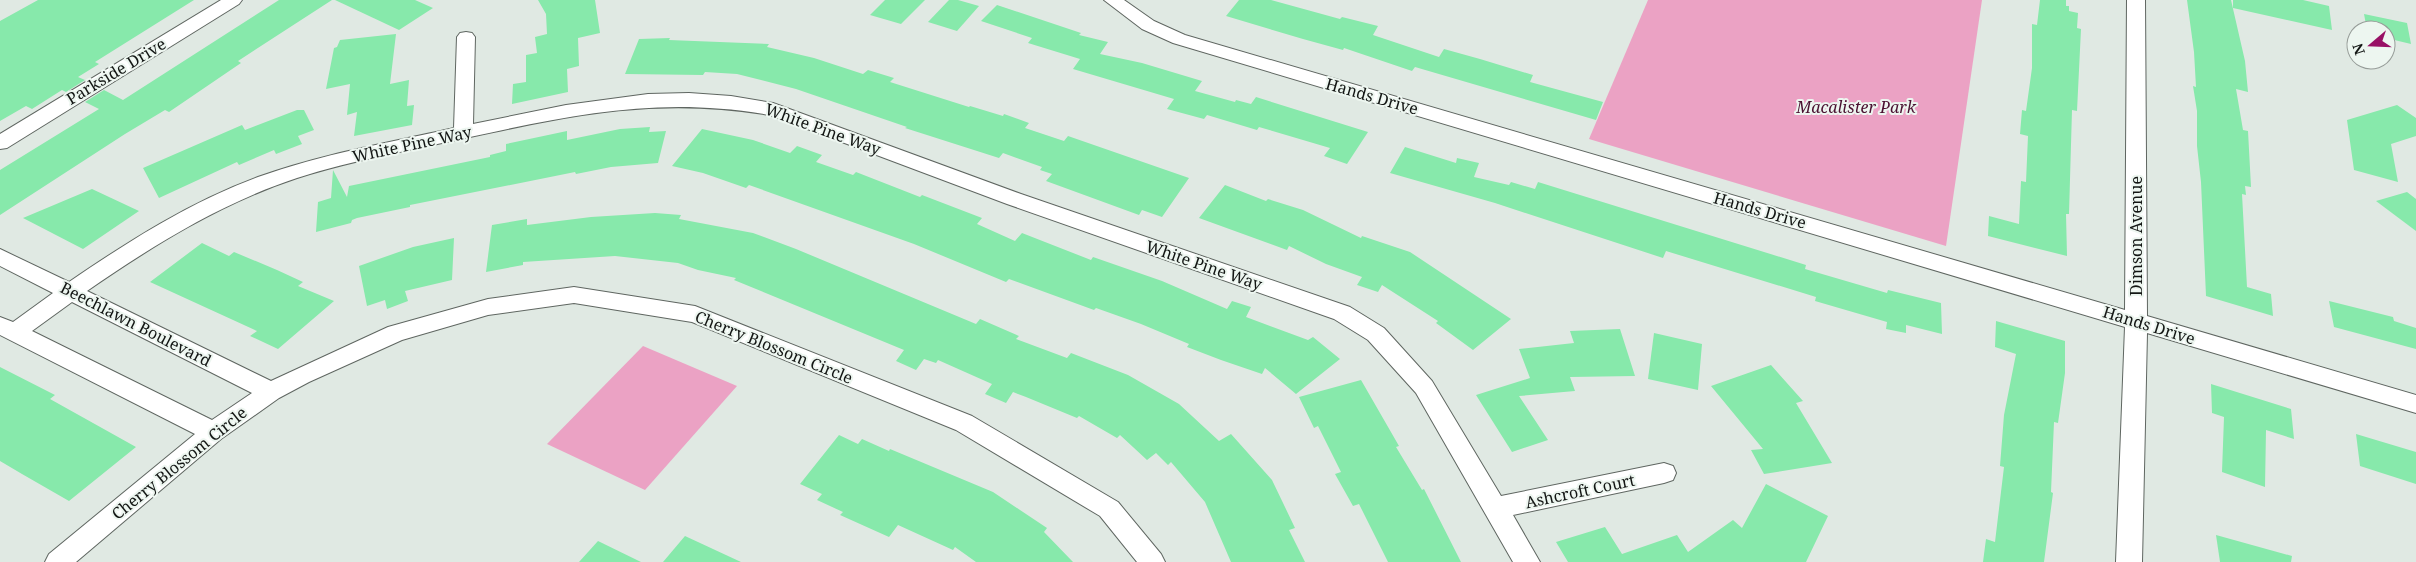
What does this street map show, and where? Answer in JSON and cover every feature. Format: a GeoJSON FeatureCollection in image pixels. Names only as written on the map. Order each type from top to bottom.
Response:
{"type":"FeatureCollection","features":[{"type":"Feature","properties":{"kind":"street","name":"Parkside Drive"},"geometry":{"type":"LineString","coordinates":[[0,142],[233,0]]}},
{"type":"Feature","properties":{"kind":"street","name":"Hands Drive"},"geometry":{"type":"LineString","coordinates":[[1112,0],[1148,25],[1179,39],[2416,404]]}},
{"type":"Feature","properties":{"kind":"street","name":"Dimson Avenue"},"geometry":{"type":"LineString","coordinates":[[2129,562],[2136,321],[2136,0]]}},
{"type":"Feature","properties":{"kind":"street"},"geometry":{"type":"LineString","coordinates":[[463,132],[466,37]]}},
{"type":"Feature","properties":{"kind":"street","name":"White Pine Way"},"geometry":{"type":"LineString","coordinates":[[7,328],[72,291],[139,245],[188,217],[279,176],[336,160],[463,132],[633,100],[675,98],[743,103],[772,109],[1014,199],[1342,313],[1376,334],[1424,387],[1527,562]]}},
{"type":"Feature","properties":{"kind":"street","name":"Beechlawn Boulevard"},"geometry":{"type":"LineString","coordinates":[[0,256],[272,392]]}},
{"type":"Feature","properties":{"kind":"street","name":"Cherry Blossom Circle"},"geometry":{"type":"LineString","coordinates":[[58,562],[213,432],[272,392],[301,376],[396,333],[488,307],[574,295],[695,314],[964,424],[1109,509],[1152,562]]}},
{"type":"Feature","properties":{"kind":"street"},"geometry":{"type":"LineString","coordinates":[[7,328],[213,432]]}},
{"type":"Feature","properties":{"kind":"street","name":"Ashcroft Court"},"geometry":{"type":"LineString","coordinates":[[1496,508],[1664,473]]}},
{"type":"Feature","properties":{"kind":"green space","name":"Macalister Park"},"geometry":{"type":"Polygon","coordinates":[[[1648,0],[1982,0],[1946,246],[1589,139],[1648,0]]]}},
{"type":"Feature","properties":{"kind":"green space"},"geometry":{"type":"Polygon","coordinates":[[[643,346],[737,386],[645,490],[547,444],[643,346]]]}},
{"type":"Feature","properties":{"kind":"building"},"geometry":{"type":"Polygon","coordinates":[[[38,0],[194,0],[95,62],[99,64],[78,77],[85,80],[66,92],[62,90],[32,109],[26,106],[0,121],[0,21],[38,0]]]}},
{"type":"Feature","properties":{"kind":"building"},"geometry":{"type":"Polygon","coordinates":[[[279,0],[332,0],[238,61],[241,63],[169,112],[165,110],[125,134],[0,215],[0,170],[99,109],[85,102],[104,90],[123,100],[279,0]]]}},
{"type":"Feature","properties":{"kind":"building"},"geometry":{"type":"Polygon","coordinates":[[[335,0],[415,0],[433,8],[399,30],[335,0]]]}},
{"type":"Feature","properties":{"kind":"building"},"geometry":{"type":"Polygon","coordinates":[[[538,0],[595,0],[600,33],[578,38],[579,66],[567,69],[568,92],[512,104],[513,84],[526,82],[526,55],[537,53],[535,37],[547,34],[546,14],[538,0]]]}},
{"type":"Feature","properties":{"kind":"building"},"geometry":{"type":"Polygon","coordinates":[[[885,0],[925,0],[901,24],[870,15],[885,0]]]}},
{"type":"Feature","properties":{"kind":"building"},"geometry":{"type":"Polygon","coordinates":[[[949,0],[958,0],[979,6],[957,31],[928,22],[949,0]]]}},
{"type":"Feature","properties":{"kind":"building"},"geometry":{"type":"Polygon","coordinates":[[[1239,0],[1271,0],[1340,19],[1342,17],[1378,26],[1373,35],[1439,57],[1444,49],[1480,59],[1533,75],[1530,82],[1603,102],[1596,120],[1415,67],[1412,71],[1344,48],[1343,50],[1226,16],[1239,0]]]}},
{"type":"Feature","properties":{"kind":"building"},"geometry":{"type":"Polygon","coordinates":[[[2040,0],[2066,0],[2066,6],[2069,6],[2069,11],[2078,13],[2077,28],[2081,29],[2077,111],[2072,110],[2069,214],[2066,214],[2067,256],[1988,236],[1989,216],[2019,224],[2021,181],[2026,182],[2028,136],[2020,134],[2022,110],[2026,111],[2032,68],[2032,24],[2037,25],[2040,0]]]}},
{"type":"Feature","properties":{"kind":"building"},"geometry":{"type":"Polygon","coordinates":[[[2187,0],[2231,0],[2245,61],[2248,92],[2236,89],[2243,130],[2248,131],[2251,187],[2245,186],[2246,195],[2242,194],[2247,287],[2271,294],[2273,316],[2206,296],[2201,182],[2197,146],[2197,111],[2193,86],[2196,87],[2194,52],[2187,0]]]}},
{"type":"Feature","properties":{"kind":"building"},"geometry":{"type":"Polygon","coordinates":[[[2233,0],[2303,0],[2329,6],[2332,30],[2233,8],[2233,0]]]}},
{"type":"Feature","properties":{"kind":"building"},"geometry":{"type":"Polygon","coordinates":[[[997,5],[1081,33],[1079,35],[1108,42],[1100,54],[1142,63],[1202,81],[1195,91],[1235,102],[1236,100],[1251,104],[1256,97],[1368,132],[1347,164],[1324,156],[1330,148],[1259,127],[1257,130],[1207,115],[1204,119],[1167,109],[1174,99],[1073,69],[1080,59],[1028,43],[1032,38],[981,21],[997,5]]]}},
{"type":"Feature","properties":{"kind":"building"},"geometry":{"type":"Polygon","coordinates":[[[2364,14],[2393,20],[2365,20],[2364,14]]]}},
{"type":"Feature","properties":{"kind":"building"},"geometry":{"type":"Polygon","coordinates":[[[2396,21],[2407,23],[2411,44],[2396,40],[2396,21]]]}},
{"type":"Feature","properties":{"kind":"building"},"geometry":{"type":"Polygon","coordinates":[[[396,34],[390,84],[409,80],[407,106],[414,105],[412,125],[354,136],[357,112],[347,115],[350,84],[326,89],[334,48],[337,47],[340,40],[396,34]]]}},
{"type":"Feature","properties":{"kind":"building"},"geometry":{"type":"Polygon","coordinates":[[[670,38],[669,40],[769,44],[767,47],[814,58],[863,74],[868,70],[894,78],[890,82],[969,107],[1003,116],[1004,114],[1029,123],[1025,128],[1064,141],[1068,136],[1189,178],[1162,217],[1142,210],[1139,215],[1046,181],[1052,174],[1040,170],[1042,167],[1003,153],[999,158],[905,128],[907,127],[796,89],[737,74],[705,72],[703,75],[625,74],[639,39],[670,38]]]}},
{"type":"Feature","properties":{"kind":"building"},"geometry":{"type":"Polygon","coordinates":[[[2397,105],[2416,118],[2416,136],[2391,144],[2398,182],[2354,170],[2347,120],[2397,105]]]}},
{"type":"Feature","properties":{"kind":"building"},"geometry":{"type":"Polygon","coordinates":[[[297,110],[304,110],[314,130],[298,136],[302,144],[276,154],[274,150],[239,165],[237,162],[159,198],[143,168],[242,125],[245,130],[297,110]]]}},
{"type":"Feature","properties":{"kind":"building"},"geometry":{"type":"Polygon","coordinates":[[[650,127],[649,132],[666,131],[658,163],[611,167],[576,174],[575,172],[410,205],[410,207],[357,218],[352,220],[351,223],[316,232],[318,202],[331,198],[333,170],[347,197],[349,186],[490,157],[490,155],[506,151],[506,144],[567,131],[567,140],[620,129],[650,127]]]}},
{"type":"Feature","properties":{"kind":"building"},"geometry":{"type":"Polygon","coordinates":[[[702,129],[753,140],[790,153],[797,146],[822,155],[816,162],[853,175],[856,172],[920,197],[922,195],[982,218],[977,224],[1015,241],[1022,233],[1091,260],[1093,257],[1162,281],[1227,309],[1232,301],[1251,307],[1246,317],[1308,340],[1313,337],[1340,359],[1296,394],[1265,368],[1262,374],[1221,360],[1187,347],[1189,344],[1141,324],[1096,308],[1094,310],[1009,279],[1006,282],[914,244],[749,185],[746,188],[703,173],[672,166],[702,129]]]}},
{"type":"Feature","properties":{"kind":"building"},"geometry":{"type":"Polygon","coordinates":[[[1405,147],[1456,163],[1457,158],[1479,163],[1474,177],[1509,185],[1511,182],[1535,189],[1538,182],[1806,265],[1805,269],[1887,293],[1888,290],[1941,303],[1942,334],[1906,325],[1906,333],[1886,329],[1887,322],[1815,301],[1816,297],[1666,251],[1663,258],[1495,203],[1390,173],[1405,147]]]}},
{"type":"Feature","properties":{"kind":"building"},"geometry":{"type":"Polygon","coordinates":[[[1225,185],[1266,201],[1268,199],[1303,210],[1361,238],[1362,236],[1410,252],[1511,319],[1473,350],[1436,323],[1438,321],[1382,285],[1378,292],[1357,285],[1362,277],[1326,264],[1289,246],[1287,250],[1199,218],[1225,185]]]}},
{"type":"Feature","properties":{"kind":"building"},"geometry":{"type":"Polygon","coordinates":[[[92,189],[139,211],[83,249],[23,218],[92,189]]]}},
{"type":"Feature","properties":{"kind":"building"},"geometry":{"type":"Polygon","coordinates":[[[2407,192],[2416,199],[2416,231],[2376,201],[2407,192]]]}},
{"type":"Feature","properties":{"kind":"building"},"geometry":{"type":"Polygon","coordinates":[[[655,213],[681,215],[679,219],[753,233],[976,324],[980,319],[1019,336],[1016,339],[1067,358],[1071,353],[1128,375],[1179,404],[1219,441],[1231,434],[1272,480],[1295,528],[1289,530],[1305,562],[1231,562],[1205,502],[1171,462],[1168,465],[1156,453],[1147,460],[1120,435],[1117,438],[1079,416],[1077,418],[1013,392],[1006,403],[985,394],[992,384],[938,360],[936,363],[924,359],[916,370],[896,361],[904,350],[734,280],[736,278],[698,270],[678,263],[615,256],[523,262],[523,265],[486,272],[492,225],[527,219],[527,225],[591,217],[655,213]]]}},
{"type":"Feature","properties":{"kind":"building"},"geometry":{"type":"Polygon","coordinates":[[[454,238],[452,280],[405,291],[408,301],[387,309],[385,300],[367,306],[359,266],[413,247],[454,238]]]}},
{"type":"Feature","properties":{"kind":"building"},"geometry":{"type":"Polygon","coordinates":[[[202,243],[229,256],[234,252],[277,270],[303,282],[298,286],[334,301],[278,349],[250,336],[257,331],[150,282],[202,243]]]}},
{"type":"Feature","properties":{"kind":"building"},"geometry":{"type":"Polygon","coordinates":[[[2329,301],[2393,317],[2394,321],[2416,328],[2416,349],[2334,327],[2329,301]]]}},
{"type":"Feature","properties":{"kind":"building"},"geometry":{"type":"Polygon","coordinates":[[[1996,321],[2065,341],[2065,373],[2058,423],[2054,422],[2051,492],[2053,493],[2044,562],[1983,562],[1986,539],[1995,542],[2004,467],[2000,466],[2004,415],[2016,354],[1995,347],[1996,321]]]}},
{"type":"Feature","properties":{"kind":"building"},"geometry":{"type":"Polygon","coordinates":[[[1620,329],[1635,376],[1570,377],[1575,391],[1519,396],[1548,440],[1512,452],[1476,395],[1530,378],[1519,349],[1574,343],[1570,331],[1620,329]]]}},
{"type":"Feature","properties":{"kind":"building"},"geometry":{"type":"Polygon","coordinates":[[[1654,333],[1702,344],[1698,390],[1648,379],[1654,333]]]}},
{"type":"Feature","properties":{"kind":"building"},"geometry":{"type":"Polygon","coordinates":[[[1771,365],[1803,401],[1796,403],[1832,463],[1764,474],[1751,450],[1763,449],[1711,386],[1771,365]]]}},
{"type":"Feature","properties":{"kind":"building"},"geometry":{"type":"Polygon","coordinates":[[[0,367],[55,395],[50,399],[136,447],[69,501],[22,474],[0,461],[0,367]]]}},
{"type":"Feature","properties":{"kind":"building"},"geometry":{"type":"Polygon","coordinates":[[[1361,380],[1399,446],[1396,447],[1422,490],[1424,489],[1461,562],[1388,562],[1359,504],[1353,506],[1335,474],[1341,472],[1318,426],[1314,428],[1299,397],[1361,380]]]}},
{"type":"Feature","properties":{"kind":"building"},"geometry":{"type":"Polygon","coordinates":[[[2211,384],[2291,409],[2294,439],[2266,430],[2265,487],[2222,472],[2224,417],[2212,413],[2211,384]]]}},
{"type":"Feature","properties":{"kind":"building"},"geometry":{"type":"Polygon","coordinates":[[[2356,434],[2416,452],[2416,484],[2360,466],[2356,434]]]}},
{"type":"Feature","properties":{"kind":"building"},"geometry":{"type":"Polygon","coordinates":[[[839,435],[858,444],[862,439],[889,451],[890,449],[993,492],[1047,528],[1044,532],[1073,562],[976,562],[955,547],[953,550],[898,525],[889,537],[840,515],[843,512],[817,500],[822,494],[800,484],[839,435]]]}},
{"type":"Feature","properties":{"kind":"building"},"geometry":{"type":"Polygon","coordinates":[[[1766,484],[1828,516],[1806,562],[1568,562],[1556,542],[1605,527],[1622,554],[1677,535],[1688,552],[1733,520],[1742,528],[1766,484]]]}},
{"type":"Feature","properties":{"kind":"building"},"geometry":{"type":"Polygon","coordinates":[[[2216,535],[2292,556],[2291,562],[2220,562],[2216,535]]]}},
{"type":"Feature","properties":{"kind":"building"},"geometry":{"type":"Polygon","coordinates":[[[685,536],[741,562],[663,562],[685,536]]]}},
{"type":"Feature","properties":{"kind":"building"},"geometry":{"type":"Polygon","coordinates":[[[598,541],[641,562],[579,562],[598,541]]]}}]}
